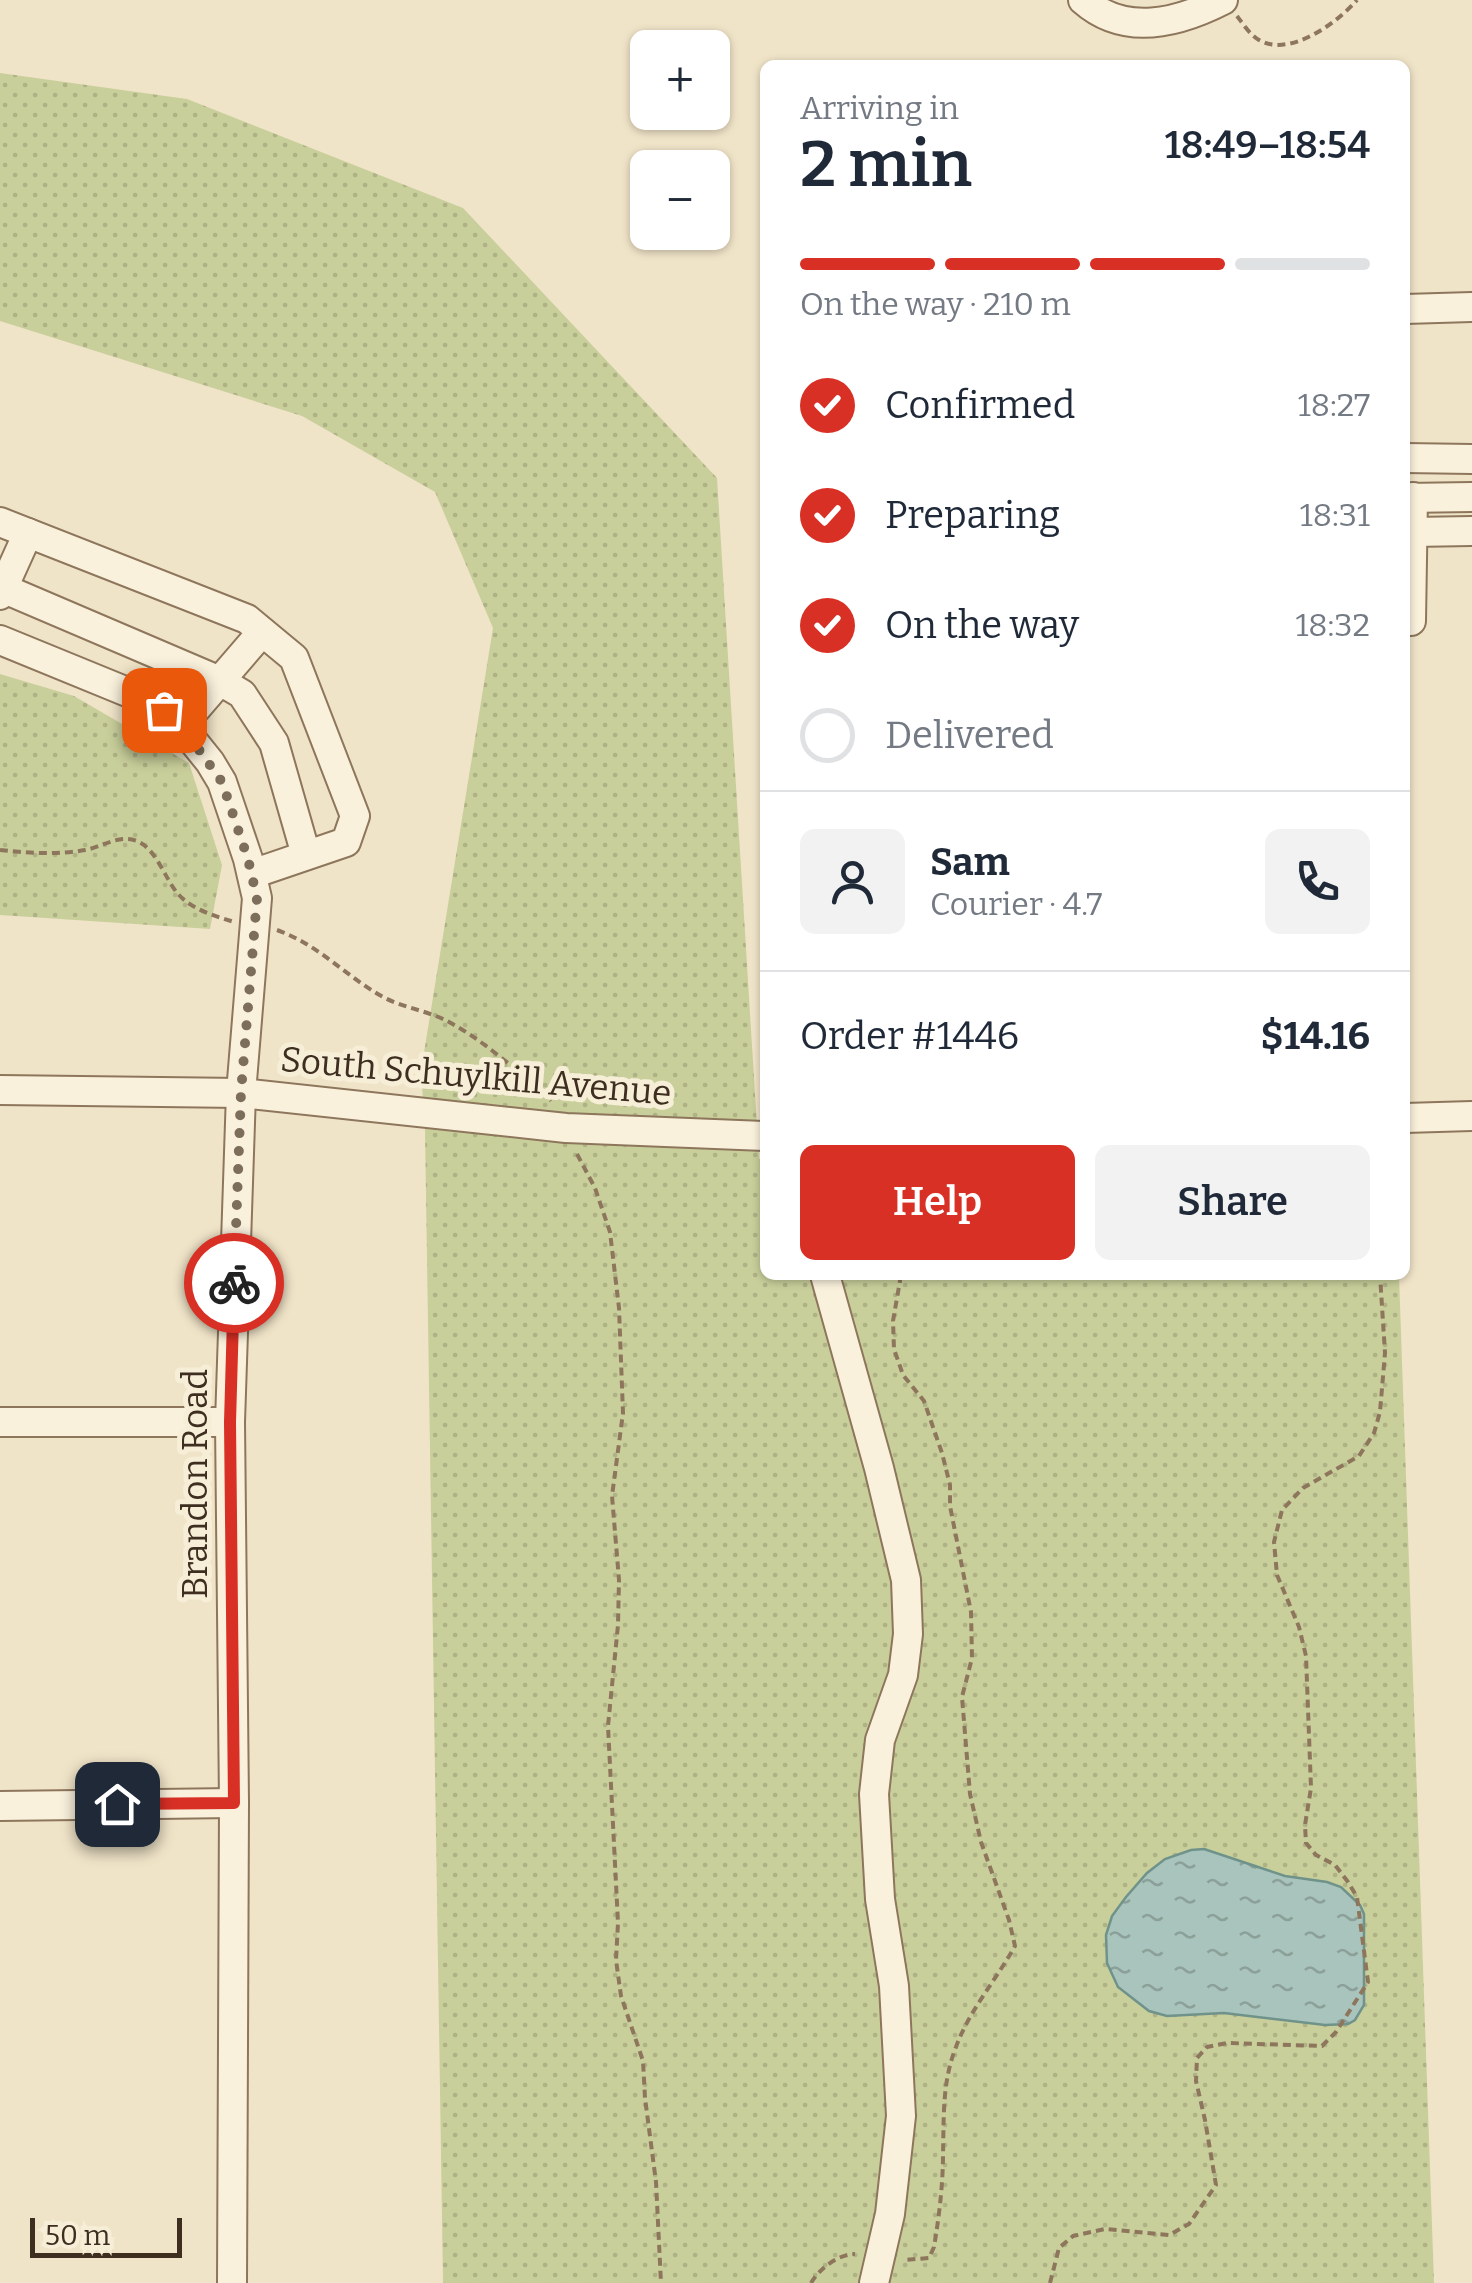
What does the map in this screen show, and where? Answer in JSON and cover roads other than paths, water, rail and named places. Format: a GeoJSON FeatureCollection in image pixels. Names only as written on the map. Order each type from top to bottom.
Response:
{"type":"FeatureCollection","features":[{"type":"Feature","properties":{"kind":"street"},"geometry":{"type":"LineString","coordinates":[[1083,0],[1095,11],[1137,23],[1184,18],[1227,4]]}},
{"type":"Feature","properties":{"kind":"street"},"geometry":{"type":"LineString","coordinates":[[1410,309],[1472,307]]}},
{"type":"Feature","properties":{"kind":"street"},"geometry":{"type":"LineString","coordinates":[[1410,458],[1472,459]]}},
{"type":"Feature","properties":{"kind":"street"},"geometry":{"type":"LineString","coordinates":[[1410,498],[1472,497]]}},
{"type":"Feature","properties":{"kind":"street"},"geometry":{"type":"LineString","coordinates":[[1410,509],[1411,620]]}},
{"type":"Feature","properties":{"kind":"street"},"geometry":{"type":"LineString","coordinates":[[0,522],[247,619],[294,658],[355,816],[346,842],[252,874]]}},
{"type":"Feature","properties":{"kind":"street"},"geometry":{"type":"LineString","coordinates":[[1412,532],[1472,532]]}},
{"type":"Feature","properties":{"kind":"street"},"geometry":{"type":"LineString","coordinates":[[28,533],[1,590],[220,681],[242,694],[274,743],[306,855]]}},
{"type":"Feature","properties":{"kind":"street"},"geometry":{"type":"LineString","coordinates":[[182,726],[262,632]]}},
{"type":"Feature","properties":{"kind":"street","name":"Brandon Road"},"geometry":{"type":"LineString","coordinates":[[0,640],[142,698],[182,726],[222,782],[257,898],[241,1092],[230,1422],[234,1803],[232,2283]]}},
{"type":"Feature","properties":{"kind":"street","name":"South Schuylkill Avenue"},"geometry":{"type":"LineString","coordinates":[[0,1090],[241,1092],[566,1128],[760,1136]]}},
{"type":"Feature","properties":{"kind":"street"},"geometry":{"type":"LineString","coordinates":[[1410,1118],[1472,1116]]}},
{"type":"Feature","properties":{"kind":"street"},"geometry":{"type":"LineString","coordinates":[[826,1280],[906,1580],[908,1634],[903,1675],[880,1740],[874,1794],[880,1898],[894,1986],[901,2116],[890,2214],[877,2270]]}},
{"type":"Feature","properties":{"kind":"street"},"geometry":{"type":"LineString","coordinates":[[0,1422],[230,1422]]}},
{"type":"Feature","properties":{"kind":"street"},"geometry":{"type":"LineString","coordinates":[[0,1806],[234,1803]]}},
{"type":"Feature","properties":{"kind":"water"},"geometry":{"type":"Polygon","coordinates":[[[1204,1849],[1285,1876],[1341,1887],[1360,1905],[1364,1914],[1364,2005],[1355,2020],[1325,2025],[1224,2013],[1167,2016],[1149,2011],[1118,1987],[1107,1963],[1106,1935],[1112,1916],[1147,1873],[1165,1859],[1204,1849]]]}}]}
